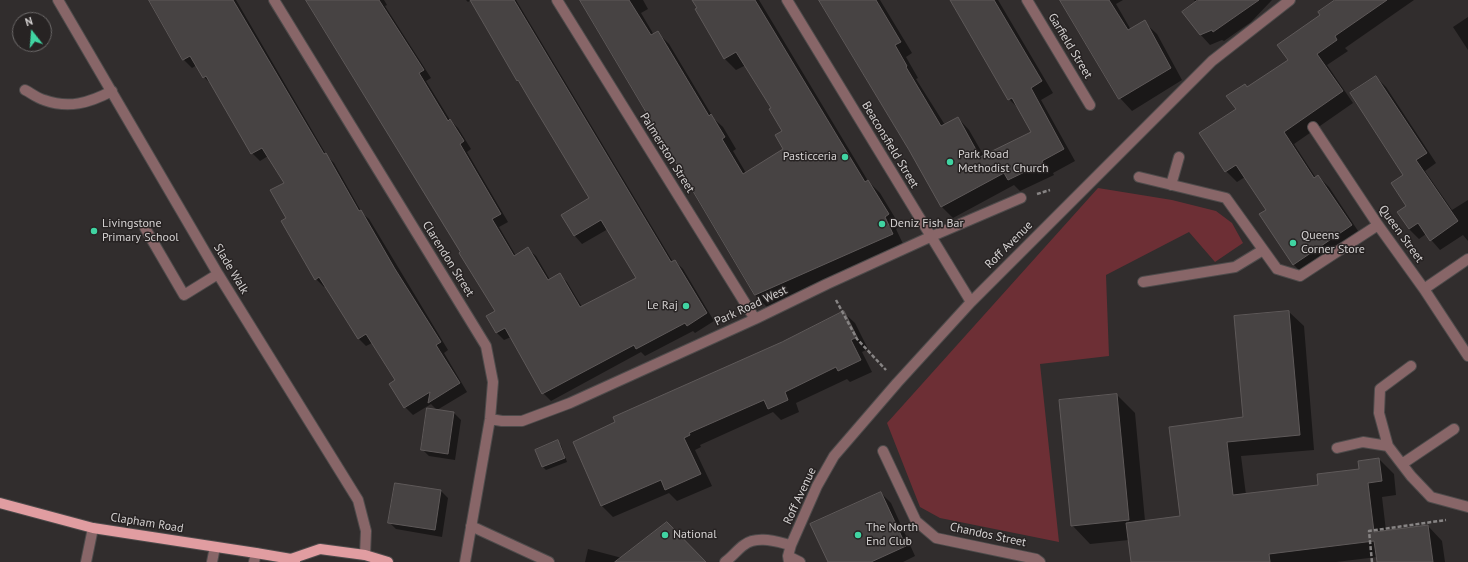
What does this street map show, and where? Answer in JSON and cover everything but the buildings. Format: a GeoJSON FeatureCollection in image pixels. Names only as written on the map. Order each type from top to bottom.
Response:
{"type":"FeatureCollection","features":[{"type":"Feature","properties":{"kind":"main road","name":"Clapham Road"},"geometry":{"type":"LineString","coordinates":[[0,503],[93,528],[215,547],[255,557],[293,561],[320,548],[365,555],[388,562]]}},
{"type":"Feature","properties":{"kind":"street","name":"Slade Walk"},"geometry":{"type":"LineString","coordinates":[[58,0],[218,274],[358,500],[366,531],[365,555]]}},
{"type":"Feature","properties":{"kind":"street","name":"Clarendon Street"},"geometry":{"type":"LineString","coordinates":[[274,0],[486,346],[493,382],[490,419],[465,562]]}},
{"type":"Feature","properties":{"kind":"street","name":"Palmerston Street"},"geometry":{"type":"LineString","coordinates":[[557,0],[755,319]]}},
{"type":"Feature","properties":{"kind":"street","name":"Beaconsfield Street"},"geometry":{"type":"LineString","coordinates":[[787,0],[971,302]]}},
{"type":"Feature","properties":{"kind":"street","name":"Garfield Street"},"geometry":{"type":"LineString","coordinates":[[1027,0],[1090,105]]}},
{"type":"Feature","properties":{"kind":"street","name":"Roff Avenue"},"geometry":{"type":"LineString","coordinates":[[786,560],[817,486],[834,456],[897,382],[971,302],[1212,61],[1290,0]]}},
{"type":"Feature","properties":{"kind":"street"},"geometry":{"type":"LineString","coordinates":[[25,90],[44,100],[69,106],[94,100],[112,91]]}},
{"type":"Feature","properties":{"kind":"street","name":"Queen Street"},"geometry":{"type":"LineString","coordinates":[[1313,127],[1468,356]]}},
{"type":"Feature","properties":{"kind":"street"},"geometry":{"type":"LineString","coordinates":[[1171,185],[1179,157]]}},
{"type":"Feature","properties":{"kind":"street"},"geometry":{"type":"LineString","coordinates":[[1139,177],[1226,198],[1277,269],[1300,276],[1378,225]]}},
{"type":"Feature","properties":{"kind":"street","name":"Park Road West"},"geometry":{"type":"LineString","coordinates":[[490,419],[502,421],[522,421],[570,403],[755,319],[930,236],[1021,198]]}},
{"type":"Feature","properties":{"kind":"street"},"geometry":{"type":"LineString","coordinates":[[145,228],[184,295],[218,274]]}},
{"type":"Feature","properties":{"kind":"street"},"geometry":{"type":"LineString","coordinates":[[1143,282],[1235,267],[1263,250]]}},
{"type":"Feature","properties":{"kind":"street"},"geometry":{"type":"LineString","coordinates":[[1424,289],[1468,259]]}},
{"type":"Feature","properties":{"kind":"street"},"geometry":{"type":"LineString","coordinates":[[1411,366],[1380,389],[1379,412],[1388,446],[1431,497],[1468,507],[1468,510]]}},
{"type":"Feature","properties":{"kind":"street"},"geometry":{"type":"LineString","coordinates":[[1402,464],[1454,429]]}},
{"type":"Feature","properties":{"kind":"street"},"geometry":{"type":"LineString","coordinates":[[1337,448],[1363,442],[1388,446]]}},
{"type":"Feature","properties":{"kind":"street","name":"Chandos Street"},"geometry":{"type":"LineString","coordinates":[[883,451],[916,521],[936,538],[1036,559],[1040,562]]}},
{"type":"Feature","properties":{"kind":"street"},"geometry":{"type":"LineString","coordinates":[[472,526],[549,562]]}},
{"type":"Feature","properties":{"kind":"street"},"geometry":{"type":"LineString","coordinates":[[86,562],[93,528]]}},
{"type":"Feature","properties":{"kind":"street"},"geometry":{"type":"LineString","coordinates":[[725,562],[745,544],[752,541],[767,540],[791,545]]}},
{"type":"Feature","properties":{"kind":"street"},"geometry":{"type":"LineString","coordinates":[[212,562],[215,547]]}},
{"type":"Feature","properties":{"kind":"street"},"geometry":{"type":"LineString","coordinates":[[786,560],[800,562]]}},
{"type":"Feature","properties":{"kind":"path"},"geometry":{"type":"LineString","coordinates":[[827,284],[857,339],[897,382]]}},
{"type":"Feature","properties":{"kind":"path"},"geometry":{"type":"LineString","coordinates":[[1372,562],[1369,531],[1444,521],[1468,507]]}},
{"type":"Feature","properties":{"kind":"shaded area"},"geometry":{"type":"Polygon","coordinates":[[[1098,188],[1172,200],[1216,211],[1232,223],[1243,243],[1215,262],[1189,232],[1106,275],[1109,356],[1040,364],[1059,542],[940,518],[920,507],[887,423],[1098,188]]]}},
{"type":"Feature","properties":{"kind":"place","name":"Pasticceria"},"geometry":{"type":"Point","coordinates":[845,157]}},
{"type":"Feature","properties":{"kind":"place","name":"Park Road Methodist Church"},"geometry":{"type":"Point","coordinates":[950,162]}},
{"type":"Feature","properties":{"kind":"place","name":"Deniz Fish Bar"},"geometry":{"type":"Point","coordinates":[882,224]}},
{"type":"Feature","properties":{"kind":"place","name":"Livingstone Primary School"},"geometry":{"type":"Point","coordinates":[94,231]}},
{"type":"Feature","properties":{"kind":"place","name":"Queens Corner Store"},"geometry":{"type":"Point","coordinates":[1293,243]}},
{"type":"Feature","properties":{"kind":"place","name":"Le Raj"},"geometry":{"type":"Point","coordinates":[686,306]}},
{"type":"Feature","properties":{"kind":"place","name":"National"},"geometry":{"type":"Point","coordinates":[665,535]}},
{"type":"Feature","properties":{"kind":"place","name":"The North End Club"},"geometry":{"type":"Point","coordinates":[858,535]}}]}
